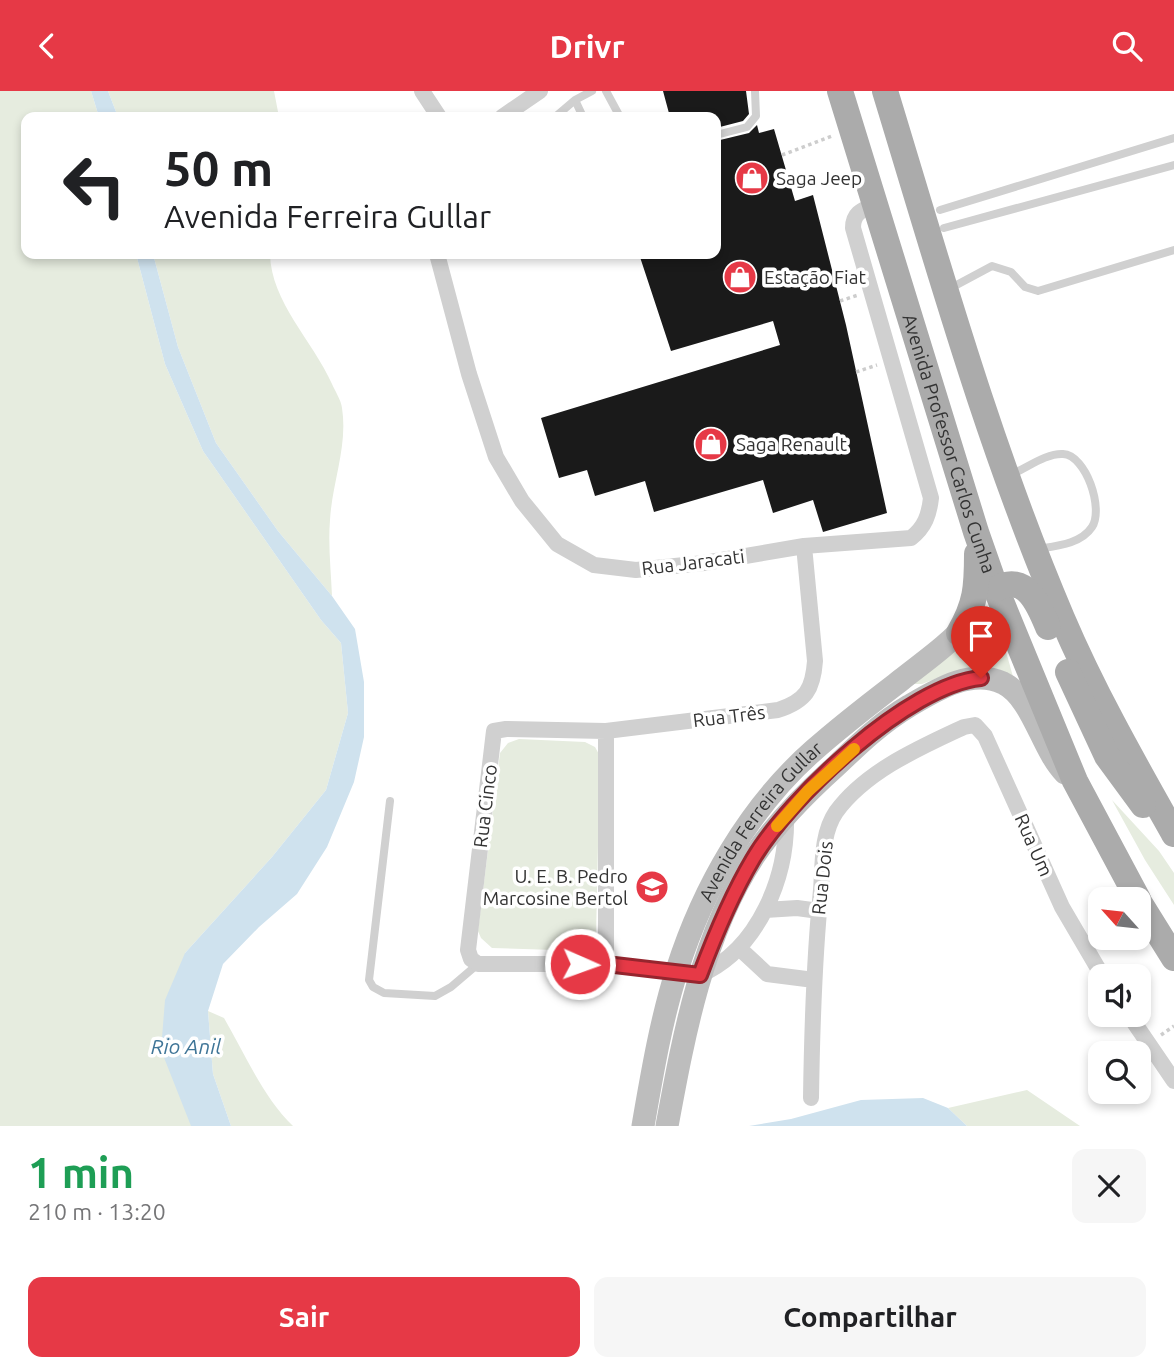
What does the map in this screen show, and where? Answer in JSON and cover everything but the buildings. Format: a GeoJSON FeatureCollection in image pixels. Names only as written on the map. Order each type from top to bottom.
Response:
{"type":"FeatureCollection","features":[{"type":"Feature","properties":{"kind":"main road","name":"Avenida Professor Carlos Cunha"},"geometry":{"type":"LineString","coordinates":[[840,91],[996,589],[1075,781],[1132,887]]}},
{"type":"Feature","properties":{"kind":"main road"},"geometry":{"type":"LineString","coordinates":[[886,91],[1006,477],[1062,619],[1101,701],[1174,834]]}},
{"type":"Feature","properties":{"kind":"main road"},"geometry":{"type":"LineString","coordinates":[[959,633],[973,606],[976,593],[976,532]]}},
{"type":"Feature","properties":{"kind":"main road"},"geometry":{"type":"LineString","coordinates":[[996,589],[1009,583],[1017,584],[1034,597],[1107,756],[1136,798],[1174,841]]}},
{"type":"Feature","properties":{"kind":"main road","name":"Avenida Ferreira Gullar"},"geometry":{"type":"LineString","coordinates":[[643,1126],[676,972],[687,941],[719,872],[759,811],[783,781],[811,753],[959,633],[996,589]]}},
{"type":"Feature","properties":{"kind":"main road","name":"Avenida Ferreira Gullar"},"geometry":{"type":"LineString","coordinates":[[667,1126],[678,1063],[700,975],[739,883],[754,857],[808,791],[889,720],[942,688],[970,679],[994,679],[1021,697],[1052,758],[1075,781]]}},
{"type":"Feature","properties":{"kind":"main road","name":"Avenida Professor Carlos Cunha"},"geometry":{"type":"LineString","coordinates":[[1152,922],[1174,958]]}},
{"type":"Feature","properties":{"kind":"street"},"geometry":{"type":"LineString","coordinates":[[422,91],[436,112]]}},
{"type":"Feature","properties":{"kind":"street"},"geometry":{"type":"LineString","coordinates":[[509,112],[540,91]]}},
{"type":"Feature","properties":{"kind":"street"},"geometry":{"type":"LineString","coordinates":[[874,205],[858,212],[853,228],[900,392],[929,382]]}},
{"type":"Feature","properties":{"kind":"street","name":"Rua Jaracati"},"geometry":{"type":"LineString","coordinates":[[437,259],[469,374],[496,457],[522,501],[557,544],[594,565],[636,569],[704,562],[804,546],[911,538],[920,531],[929,513],[931,498],[900,392]]}},
{"type":"Feature","properties":{"kind":"street","name":"Rua Três"},"geometry":{"type":"LineString","coordinates":[[498,729],[606,731],[778,710],[800,701],[811,683],[815,660],[804,546]]}},
{"type":"Feature","properties":{"kind":"street","name":"Rua Um"},"geometry":{"type":"LineString","coordinates":[[961,728],[975,725],[985,736],[1062,907],[1095,964]]}},
{"type":"Feature","properties":{"kind":"street","name":"Rua Dois"},"geometry":{"type":"LineString","coordinates":[[811,1098],[814,980],[825,837],[836,812],[856,791],[902,758],[961,728]]}},
{"type":"Feature","properties":{"kind":"street","name":"Rua Cinco"},"geometry":{"type":"LineString","coordinates":[[478,964],[471,959],[468,950],[492,736],[498,729]]}},
{"type":"Feature","properties":{"kind":"street"},"geometry":{"type":"LineString","coordinates":[[606,731],[606,964]]}},
{"type":"Feature","properties":{"kind":"street"},"geometry":{"type":"LineString","coordinates":[[478,964],[606,964],[700,975],[713,969],[739,948],[765,910],[785,855],[786,815]]}},
{"type":"Feature","properties":{"kind":"street"},"geometry":{"type":"LineString","coordinates":[[765,910],[797,908],[819,911]]}},
{"type":"Feature","properties":{"kind":"street"},"geometry":{"type":"LineString","coordinates":[[739,948],[767,974],[814,980]]}},
{"type":"Feature","properties":{"kind":"street"},"geometry":{"type":"LineString","coordinates":[[1137,1027],[1174,1081]]}},
{"type":"Feature","properties":{"kind":"lane"},"geometry":{"type":"LineString","coordinates":[[561,112],[592,91]]}},
{"type":"Feature","properties":{"kind":"lane"},"geometry":{"type":"LineString","coordinates":[[606,91],[617,112]]}},
{"type":"Feature","properties":{"kind":"lane"},"geometry":{"type":"LineString","coordinates":[[721,134],[747,127],[756,115],[755,91]]}},
{"type":"Feature","properties":{"kind":"lane"},"geometry":{"type":"LineString","coordinates":[[575,100],[581,112]]}},
{"type":"Feature","properties":{"kind":"lane"},"geometry":{"type":"LineString","coordinates":[[940,210],[1174,138]]}},
{"type":"Feature","properties":{"kind":"lane"},"geometry":{"type":"LineString","coordinates":[[944,228],[1174,165]]}},
{"type":"Feature","properties":{"kind":"lane"},"geometry":{"type":"LineString","coordinates":[[946,290],[992,267],[1011,272],[1025,287],[1038,291],[1174,250]]}},
{"type":"Feature","properties":{"kind":"lane"},"geometry":{"type":"LineString","coordinates":[[1006,477],[1054,454],[1065,454],[1078,460],[1086,472],[1096,508],[1091,529],[1070,543],[1035,549]]}},
{"type":"Feature","properties":{"kind":"lane"},"geometry":{"type":"LineString","coordinates":[[390,801],[369,980],[384,993],[435,996],[451,987],[478,964]]}},
{"type":"Feature","properties":{"kind":"path"},"geometry":{"type":"LineString","coordinates":[[782,155],[851,129]]}},
{"type":"Feature","properties":{"kind":"path"},"geometry":{"type":"LineString","coordinates":[[856,372],[891,360]]}},
{"type":"Feature","properties":{"kind":"shaded area"},"geometry":{"type":"Polygon","coordinates":[[[0,91],[91,91],[97,112],[21,112],[21,259],[137,259],[165,364],[203,451],[321,620],[341,643],[348,713],[326,790],[272,857],[185,953],[191,1126],[0,1126],[0,91]]]}},
{"type":"Feature","properties":{"kind":"shaded area"},"geometry":{"type":"Polygon","coordinates":[[[108,91],[274,91],[278,112],[116,112],[108,91]]]}},
{"type":"Feature","properties":{"kind":"shaded area"},"geometry":{"type":"Polygon","coordinates":[[[154,259],[271,259],[277,289],[324,368],[342,408],[343,436],[329,529],[332,596],[278,531],[216,443],[178,347],[154,259]]]}},
{"type":"Feature","properties":{"kind":"shaded area"},"geometry":{"type":"Polygon","coordinates":[[[982,632],[996,637],[1000,642],[1007,654],[1013,676],[1001,670],[979,667],[956,671],[922,684],[913,684],[919,676],[974,634],[982,632]]]}},
{"type":"Feature","properties":{"kind":"shaded area"},"geometry":{"type":"Polygon","coordinates":[[[519,739],[585,742],[595,747],[600,756],[596,936],[593,945],[585,951],[492,948],[481,938],[478,931],[500,753],[508,743],[519,739]]]}},
{"type":"Feature","properties":{"kind":"shaded area"},"geometry":{"type":"Polygon","coordinates":[[[1112,800],[1159,851],[1174,873],[1174,905],[1145,860],[1112,800]]]}},
{"type":"Feature","properties":{"kind":"shaded area"},"geometry":{"type":"Polygon","coordinates":[[[208,1011],[224,1018],[264,1089],[293,1126],[231,1126],[213,1074],[208,1011]]]}},
{"type":"Feature","properties":{"kind":"shaded area"},"geometry":{"type":"Polygon","coordinates":[[[1027,1090],[1080,1126],[967,1126],[948,1108],[1027,1090]]]}},
{"type":"Feature","properties":{"kind":"water"},"geometry":{"type":"Polygon","coordinates":[[[91,91],[108,91],[116,112],[97,112],[91,91]]]}},
{"type":"Feature","properties":{"kind":"water","name":"Rio Anil"},"geometry":{"type":"Polygon","coordinates":[[[137,259],[154,259],[178,347],[216,443],[278,531],[332,596],[355,629],[364,682],[364,737],[354,782],[327,847],[297,894],[259,927],[223,964],[208,1011],[213,1074],[231,1126],[191,1126],[161,1050],[165,1000],[185,953],[272,857],[326,790],[348,713],[341,643],[321,620],[203,451],[165,364],[137,259]]]}},
{"type":"Feature","properties":{"kind":"water"},"geometry":{"type":"Polygon","coordinates":[[[923,1098],[948,1108],[967,1126],[749,1126],[791,1119],[861,1100],[923,1098]]]}},
{"type":"Feature","properties":{"kind":"slow traffic"},"geometry":{"type":"LineString","coordinates":[[777,826],[808,791],[854,749]]}},
{"type":"Feature","properties":{"kind":"place","name":"Saga Jeep"},"geometry":{"type":"Point","coordinates":[752,178]}},
{"type":"Feature","properties":{"kind":"place","name":"Estação Fiat"},"geometry":{"type":"Point","coordinates":[740,277]}},
{"type":"Feature","properties":{"kind":"place","name":"Saga Renault"},"geometry":{"type":"Point","coordinates":[711,444]}},
{"type":"Feature","properties":{"kind":"place","name":"U. E. B. Pedro Marcosine Bertol"},"geometry":{"type":"Point","coordinates":[652,887]}},
{"type":"Feature","properties":{"kind":"route"},"geometry":{"type":"LineString","coordinates":[[580,964],[606,964],[700,975],[726,909],[754,857],[808,791],[860,743],[905,708],[958,681],[981,678]]}}]}
